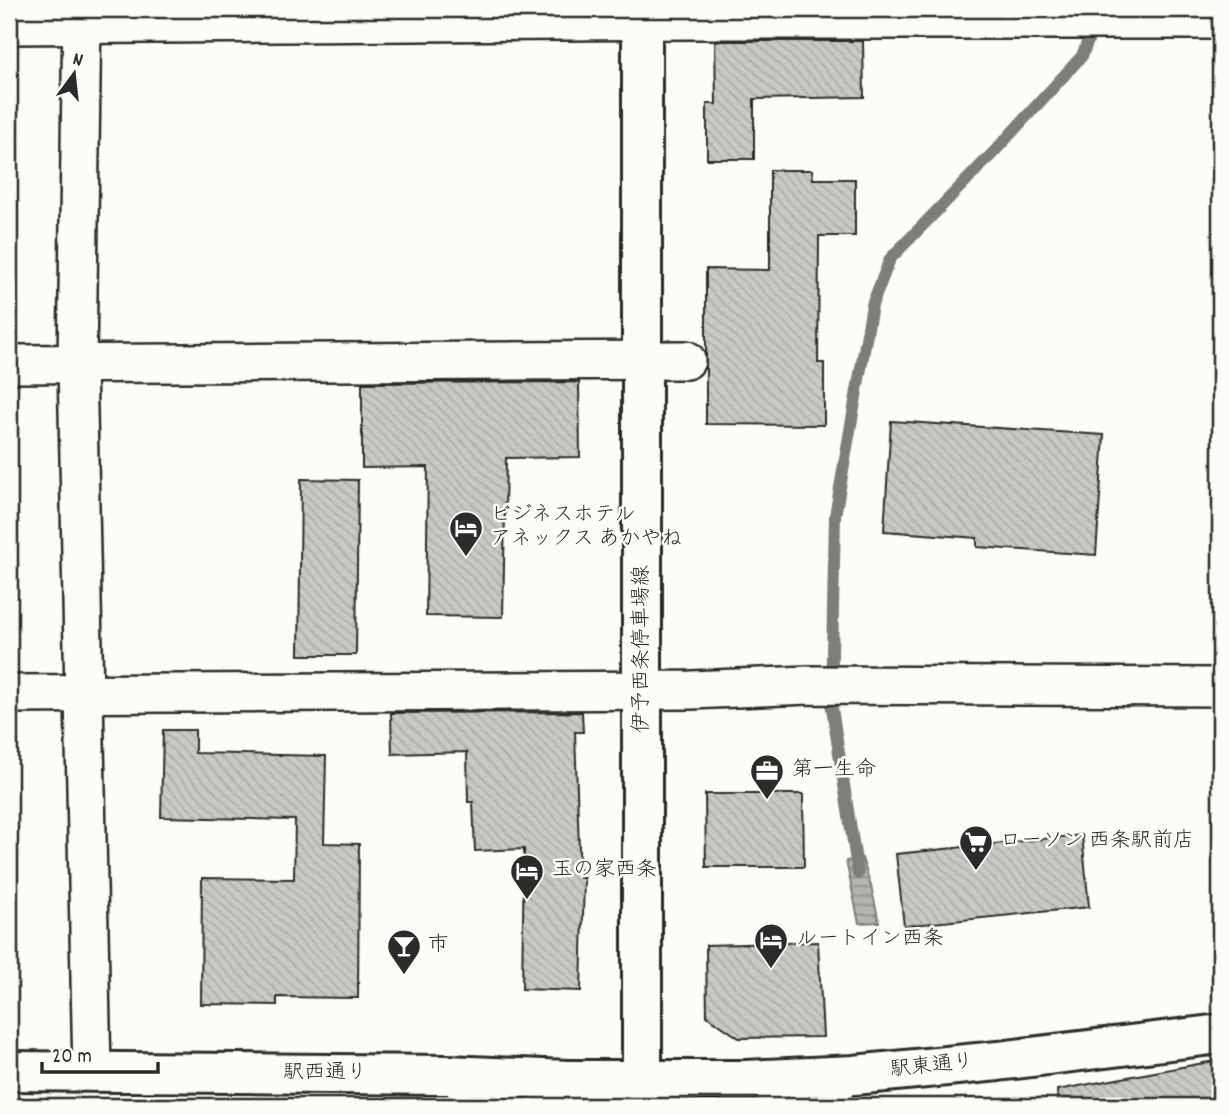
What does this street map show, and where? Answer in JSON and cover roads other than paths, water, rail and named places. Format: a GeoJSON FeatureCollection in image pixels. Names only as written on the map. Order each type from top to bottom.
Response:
{"type":"FeatureCollection","features":[{"type":"Feature","properties":{"kind":"street"},"geometry":{"type":"LineString","coordinates":[[9,25],[82,17],[642,14],[1220,20]]}},
{"type":"Feature","properties":{"kind":"street","name":"伊予西条停車場線"},"geometry":{"type":"LineString","coordinates":[[642,14],[642,1079]]}},
{"type":"Feature","properties":{"kind":"street"},"geometry":{"type":"LineString","coordinates":[[82,17],[77,364],[92,1073]]}},
{"type":"Feature","properties":{"kind":"street"},"geometry":{"type":"LineString","coordinates":[[9,364],[686,360]]}},
{"type":"Feature","properties":{"kind":"street"},"geometry":{"type":"LineString","coordinates":[[9,694],[691,690],[827,685],[1220,687]]}},
{"type":"Feature","properties":{"kind":"street","name":"駅東通り"},"geometry":{"type":"LineString","coordinates":[[642,1079],[745,1080],[801,1092],[844,1091],[998,1061],[1220,1034]]}},
{"type":"Feature","properties":{"kind":"street","name":"駅西通り"},"geometry":{"type":"LineString","coordinates":[[9,1070],[506,1092],[569,1080],[642,1079]]}},
{"type":"Feature","properties":{"kind":"lane"},"geometry":{"type":"LineString","coordinates":[[536,1106],[569,1080]]}},
{"type":"Feature","properties":{"kind":"lane"},"geometry":{"type":"LineString","coordinates":[[745,1080],[762,1091],[776,1106]]}},
{"type":"Feature","properties":{"kind":"waterway"},"geometry":{"type":"LineString","coordinates":[[858,874],[831,702],[835,516],[872,305],[890,259],[1082,56],[1094,25]]}},
{"type":"Feature","properties":{"kind":"place","name":"ビジネスホテル アネックス あかやね"},"geometry":{"type":"Point","coordinates":[466,558]}},
{"type":"Feature","properties":{"kind":"place","name":"第一生命"},"geometry":{"type":"Point","coordinates":[767,801]}},
{"type":"Feature","properties":{"kind":"place","name":"ローソン 西条駅前店"},"geometry":{"type":"Point","coordinates":[976,872]}},
{"type":"Feature","properties":{"kind":"place","name":"玉の家西条"},"geometry":{"type":"Point","coordinates":[527,901]}},
{"type":"Feature","properties":{"kind":"place","name":"ルートイン西条"},"geometry":{"type":"Point","coordinates":[771,970]}},
{"type":"Feature","properties":{"kind":"place","name":"市"},"geometry":{"type":"Point","coordinates":[404,976]}}]}
